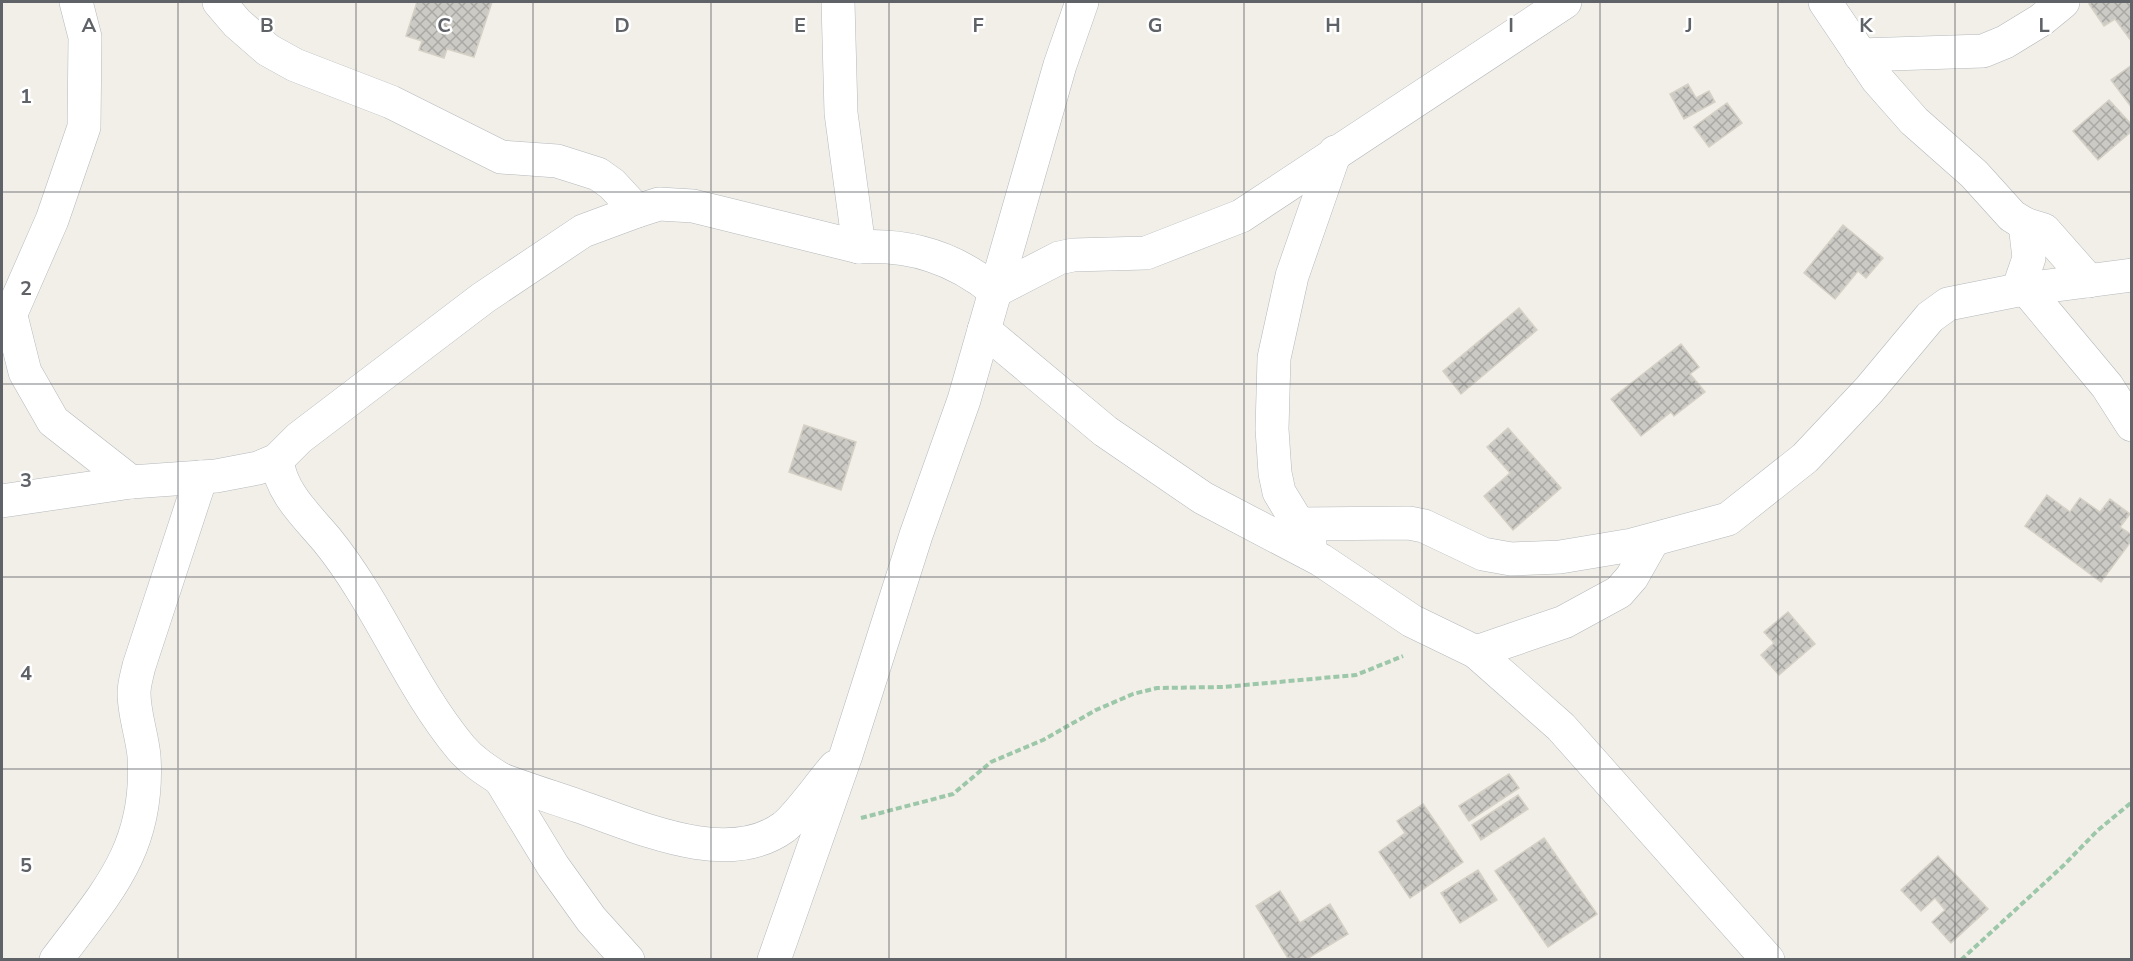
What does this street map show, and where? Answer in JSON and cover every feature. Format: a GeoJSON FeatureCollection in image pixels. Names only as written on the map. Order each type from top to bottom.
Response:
{"type":"FeatureCollection","features":[{"type":"Feature","properties":{"kind":"street"},"geometry":{"type":"LineString","coordinates":[[76,2],[85,37],[84,127],[52,220],[7,325],[25,372],[53,421],[131,482]]}},
{"type":"Feature","properties":{"kind":"street"},"geometry":{"type":"LineString","coordinates":[[219,2],[237,23],[268,50],[295,65],[391,102],[501,157],[557,161],[598,174],[612,184],[637,211]]}},
{"type":"Feature","properties":{"kind":"street"},"geometry":{"type":"LineString","coordinates":[[838,2],[841,113],[859,247]]}},
{"type":"Feature","properties":{"kind":"street"},"geometry":{"type":"LineString","coordinates":[[774,960],[846,755],[916,535],[964,400],[1060,65],[1082,2]]}},
{"type":"Feature","properties":{"kind":"street"},"geometry":{"type":"LineString","coordinates":[[995,291],[1059,258],[1073,255],[1146,253],[1226,224],[1565,2]]}},
{"type":"Feature","properties":{"kind":"street"},"geometry":{"type":"LineString","coordinates":[[1825,2],[1877,79],[1914,121],[1974,174],[2012,216],[2025,224],[2044,230],[2089,281]]}},
{"type":"Feature","properties":{"kind":"street"},"geometry":{"type":"LineString","coordinates":[[1860,55],[1983,51],[2005,42],[2041,21],[2063,2]]}},
{"type":"Feature","properties":{"kind":"street"},"geometry":{"type":"LineString","coordinates":[[1321,560],[1280,492],[1275,473],[1272,429],[1274,358],[1292,276],[1335,152]]}},
{"type":"Feature","properties":{"kind":"street"},"geometry":{"type":"LineString","coordinates":[[2,501],[131,482],[201,477],[258,468],[277,460],[299,438],[483,298],[584,231],[659,204],[693,206],[859,247],[877,246],[932,254],[953,262],[995,291]]}},
{"type":"Feature","properties":{"kind":"street"},"geometry":{"type":"LineString","coordinates":[[2022,289],[2029,258],[2025,224]]}},
{"type":"Feature","properties":{"kind":"street"},"geometry":{"type":"LineString","coordinates":[[1298,524],[1409,523],[1424,526],[1483,554],[1511,559],[1560,557],[1653,540],[1728,519],[1805,458],[1869,390],[1930,317],[1948,304],[2022,289],[2132,275]]}},
{"type":"Feature","properties":{"kind":"street"},"geometry":{"type":"LineString","coordinates":[[2022,289],[2100,378],[2132,425]]}},
{"type":"Feature","properties":{"kind":"street"},"geometry":{"type":"LineString","coordinates":[[984,330],[1096,424],[1203,498],[1321,560],[1412,621],[1476,652],[1561,727],[1768,960]]}},
{"type":"Feature","properties":{"kind":"street"},"geometry":{"type":"LineString","coordinates":[[277,460],[279,474],[286,490],[333,548],[376,609],[429,704],[462,749],[478,765],[500,778],[650,831],[682,840],[730,845],[760,839],[785,826],[846,755]]}},
{"type":"Feature","properties":{"kind":"street"},"geometry":{"type":"LineString","coordinates":[[56,960],[110,890],[135,843],[143,790],[144,757],[134,693],[139,666],[201,477]]}},
{"type":"Feature","properties":{"kind":"street"},"geometry":{"type":"LineString","coordinates":[[1476,652],[1564,622],[1619,592],[1632,578],[1653,540]]}},
{"type":"Feature","properties":{"kind":"street"},"geometry":{"type":"LineString","coordinates":[[500,778],[554,866],[585,910],[628,960]]}},
{"type":"Feature","properties":{"kind":"path"},"geometry":{"type":"LineString","coordinates":[[827,808],[853,819],[946,797],[965,786],[991,762],[1043,740],[1096,710],[1133,694],[1156,688],[1223,687],[1356,675],[1446,637]]}},
{"type":"Feature","properties":{"kind":"path"},"geometry":{"type":"LineString","coordinates":[[1961,960],[2064,865],[2097,831],[2132,802]]}},
{"type":"Feature","properties":{"kind":"building"},"geometry":{"type":"Polygon","coordinates":[[[417,2],[492,2],[474,57],[447,49],[444,58],[419,50],[422,41],[406,36],[417,2]]]}},
{"type":"Feature","properties":{"kind":"building"},"geometry":{"type":"Polygon","coordinates":[[[2092,2],[2132,2],[2132,42],[2115,19],[2104,26],[2089,4],[2092,2]]]}},
{"type":"Feature","properties":{"kind":"building"},"geometry":{"type":"Polygon","coordinates":[[[2132,65],[2132,108],[2111,80],[2132,65]]]}},
{"type":"Feature","properties":{"kind":"building"},"geometry":{"type":"Polygon","coordinates":[[[1688,84],[1696,98],[1709,91],[1715,102],[1684,119],[1670,94],[1688,84]]]}},
{"type":"Feature","properties":{"kind":"building"},"geometry":{"type":"Polygon","coordinates":[[[2109,100],[2132,125],[2132,131],[2098,160],[2073,131],[2109,100]]]}},
{"type":"Feature","properties":{"kind":"building"},"geometry":{"type":"Polygon","coordinates":[[[1727,103],[1742,123],[1709,147],[1694,127],[1727,103]]]}},
{"type":"Feature","properties":{"kind":"building"},"geometry":{"type":"Polygon","coordinates":[[[1843,225],[1883,258],[1866,278],[1858,271],[1835,299],[1804,273],[1843,225]]]}},
{"type":"Feature","properties":{"kind":"building"},"geometry":{"type":"Polygon","coordinates":[[[1519,308],[1537,330],[1461,394],[1443,371],[1519,308]]]}},
{"type":"Feature","properties":{"kind":"building"},"geometry":{"type":"Polygon","coordinates":[[[1681,344],[1699,367],[1690,374],[1705,392],[1674,416],[1671,412],[1641,436],[1611,399],[1681,344]]]}},
{"type":"Feature","properties":{"kind":"building"},"geometry":{"type":"Polygon","coordinates":[[[804,425],[856,442],[841,490],[789,472],[804,425]]]}},
{"type":"Feature","properties":{"kind":"building"},"geometry":{"type":"Polygon","coordinates":[[[1508,428],[1561,488],[1513,530],[1484,496],[1510,473],[1487,447],[1508,428]]]}},
{"type":"Feature","properties":{"kind":"building"},"geometry":{"type":"Polygon","coordinates":[[[2047,495],[2070,512],[2080,498],[2100,512],[2110,499],[2130,514],[2120,527],[2132,535],[2132,540],[2101,582],[2025,526],[2047,495]]]}},
{"type":"Feature","properties":{"kind":"building"},"geometry":{"type":"Polygon","coordinates":[[[1788,612],[1815,644],[1779,675],[1761,655],[1774,643],[1764,632],[1788,612]]]}},
{"type":"Feature","properties":{"kind":"building"},"geometry":{"type":"Polygon","coordinates":[[[1509,774],[1519,788],[1469,821],[1459,806],[1509,774]]]}},
{"type":"Feature","properties":{"kind":"building"},"geometry":{"type":"Polygon","coordinates":[[[1518,795],[1528,809],[1481,840],[1472,825],[1518,795]]]}},
{"type":"Feature","properties":{"kind":"building"},"geometry":{"type":"Polygon","coordinates":[[[1423,804],[1463,862],[1410,898],[1379,852],[1405,833],[1397,821],[1423,804]]]}},
{"type":"Feature","properties":{"kind":"building"},"geometry":{"type":"Polygon","coordinates":[[[1544,838],[1597,914],[1548,947],[1495,871],[1544,838]]]}},
{"type":"Feature","properties":{"kind":"building"},"geometry":{"type":"Polygon","coordinates":[[[1938,856],[1988,909],[1951,943],[1932,922],[1945,910],[1935,898],[1921,911],[1901,890],[1938,856]]]}},
{"type":"Feature","properties":{"kind":"building"},"geometry":{"type":"Polygon","coordinates":[[[1478,870],[1497,900],[1460,923],[1441,893],[1478,870]]]}},
{"type":"Feature","properties":{"kind":"building"},"geometry":{"type":"Polygon","coordinates":[[[1280,891],[1300,923],[1330,904],[1348,934],[1305,960],[1289,960],[1256,906],[1280,891]]]}}]}
